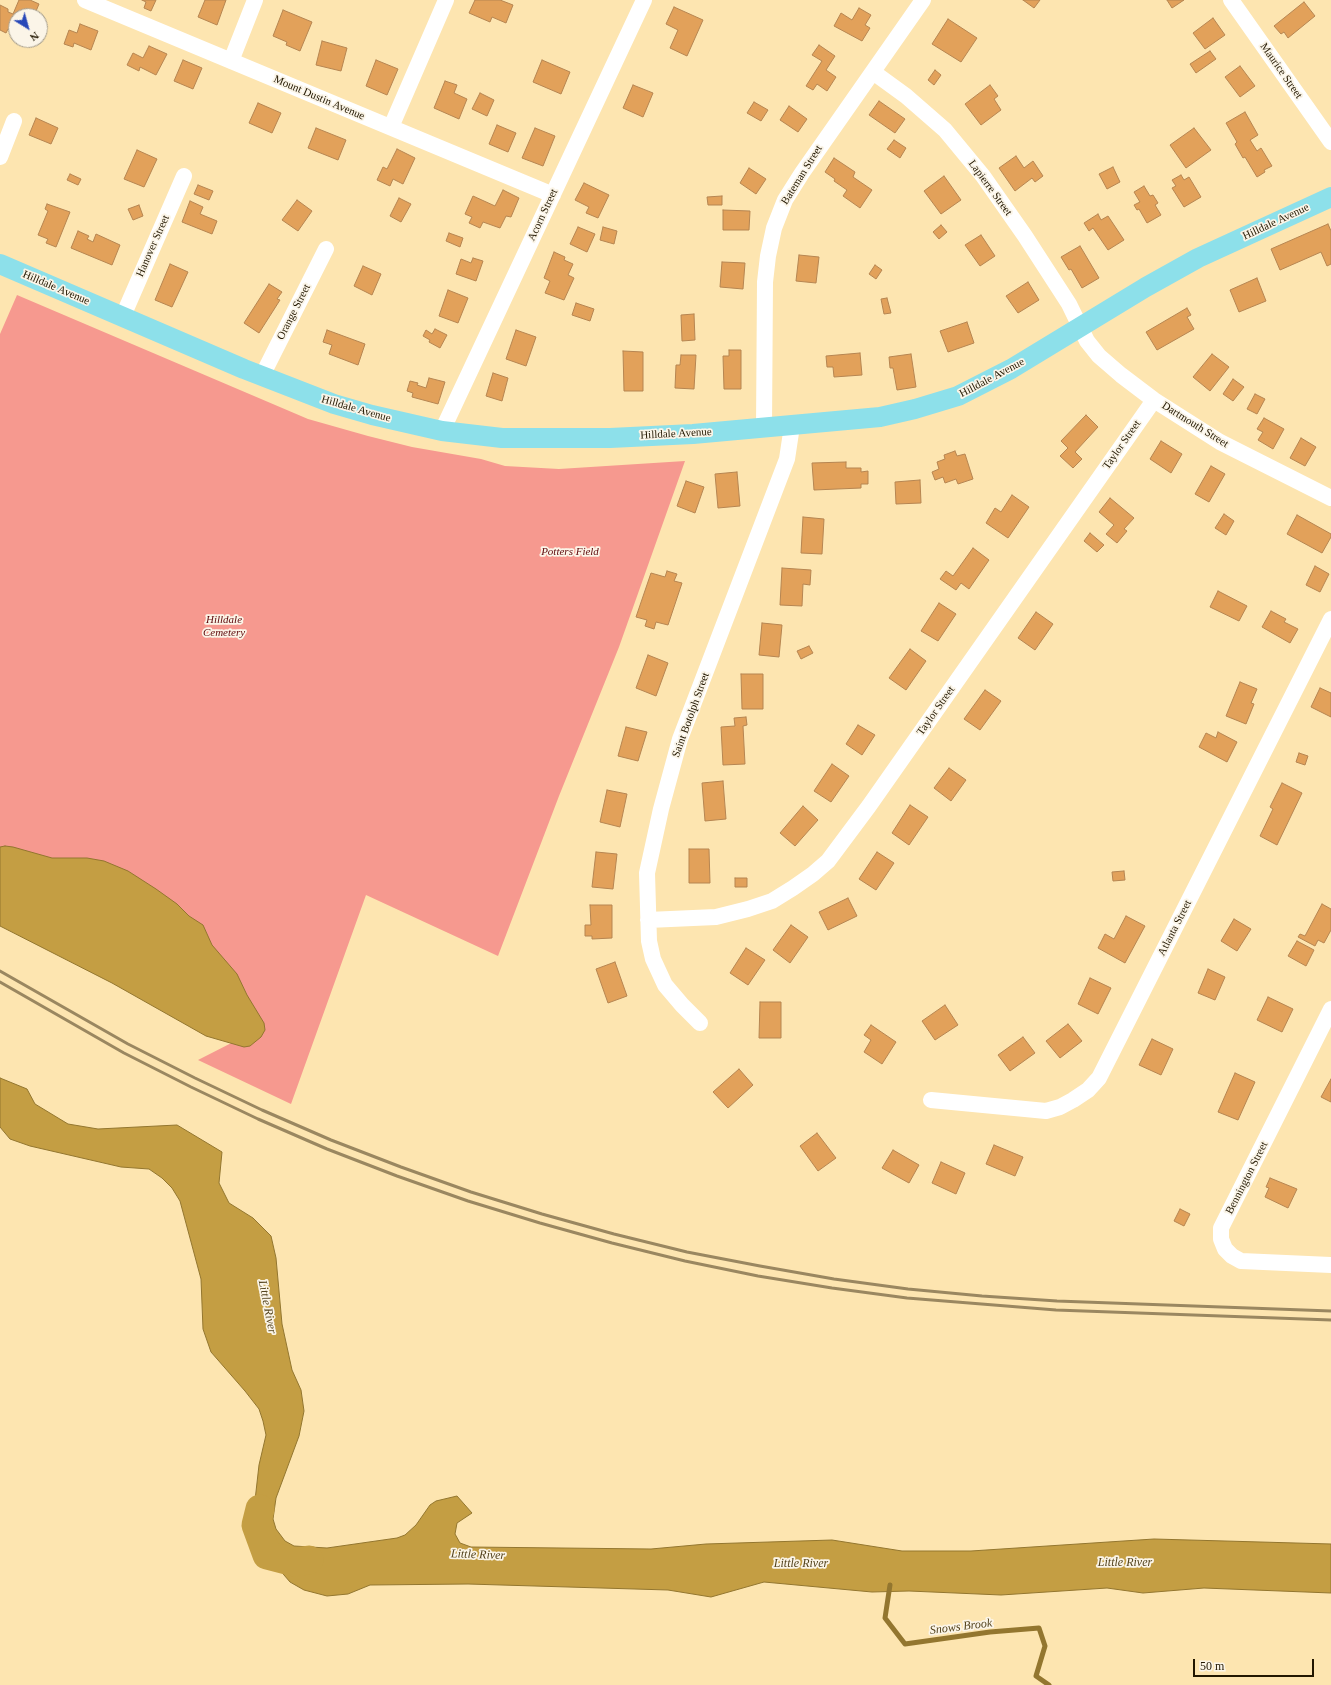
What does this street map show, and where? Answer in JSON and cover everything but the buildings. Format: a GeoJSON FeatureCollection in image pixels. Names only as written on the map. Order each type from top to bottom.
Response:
{"type":"FeatureCollection","features":[{"type":"Feature","properties":{"kind":"main road","name":"Hilldale Avenue"},"geometry":{"type":"LineString","coordinates":[[0,264],[262,376],[342,406],[392,420],[442,430],[496,437],[534,439],[648,436],[792,426],[880,417],[915,409],[958,396],[1011,369],[1080,326],[1198,258],[1331,197]]}},
{"type":"Feature","properties":{"kind":"street","name":"Mount Dustin Avenue"},"geometry":{"type":"LineString","coordinates":[[86,0],[553,195]]}},
{"type":"Feature","properties":{"kind":"street"},"geometry":{"type":"LineString","coordinates":[[231,61],[255,0]]}},
{"type":"Feature","properties":{"kind":"street"},"geometry":{"type":"LineString","coordinates":[[391,127],[446,0]]}},
{"type":"Feature","properties":{"kind":"street","name":"Acorn Street"},"geometry":{"type":"LineString","coordinates":[[442,430],[644,0]]}},
{"type":"Feature","properties":{"kind":"street","name":"Bateman Street"},"geometry":{"type":"LineString","coordinates":[[764,428],[765,282],[768,256],[774,228],[785,200],[802,173],[923,0]]}},
{"type":"Feature","properties":{"kind":"street","name":"Maurice Street"},"geometry":{"type":"LineString","coordinates":[[1232,0],[1331,142]]}},
{"type":"Feature","properties":{"kind":"street","name":"Lapierre Street"},"geometry":{"type":"LineString","coordinates":[[873,72],[906,96],[945,130],[983,176],[1065,298],[1080,326]]}},
{"type":"Feature","properties":{"kind":"street"},"geometry":{"type":"LineString","coordinates":[[0,157],[14,121]]}},
{"type":"Feature","properties":{"kind":"street","name":"Hanover Street"},"geometry":{"type":"LineString","coordinates":[[123,316],[184,176]]}},
{"type":"Feature","properties":{"kind":"street","name":"Orange Street"},"geometry":{"type":"LineString","coordinates":[[262,376],[326,249]]}},
{"type":"Feature","properties":{"kind":"street","name":"Dartmouth Street"},"geometry":{"type":"LineString","coordinates":[[1080,326],[1087,341],[1099,356],[1154,400],[1220,442],[1331,498]]}},
{"type":"Feature","properties":{"kind":"street","name":"Taylor Street"},"geometry":{"type":"LineString","coordinates":[[648,920],[716,917],[748,909],[772,901],[813,874],[828,861],[869,806],[1154,400]]}},
{"type":"Feature","properties":{"kind":"street","name":"Saint Botolph Street"},"geometry":{"type":"LineString","coordinates":[[700,1023],[665,985],[653,959],[649,941],[647,873],[661,809],[680,739],[787,459],[792,426]]}},
{"type":"Feature","properties":{"kind":"street","name":"Atlanta Street"},"geometry":{"type":"LineString","coordinates":[[931,1100],[1046,1111],[1060,1108],[1073,1100],[1088,1090],[1099,1078],[1331,619]]}},
{"type":"Feature","properties":{"kind":"street","name":"Bennington Street"},"geometry":{"type":"LineString","coordinates":[[1331,1009],[1221,1228],[1221,1239],[1225,1249],[1232,1256],[1241,1261],[1331,1265]]}},
{"type":"Feature","properties":{"kind":"green space","name":"Hilldale Cemetery"},"geometry":{"type":"Polygon","coordinates":[[[17,295],[308,419],[412,447],[481,459],[505,466],[559,469],[685,461],[619,647],[559,796],[498,956],[366,895],[291,1104],[198,1060],[251,1033],[0,874],[0,334],[17,295]]]}},
{"type":"Feature","properties":{"kind":"water"},"geometry":{"type":"Polygon","coordinates":[[[5,846],[52,858],[87,858],[104,861],[128,871],[177,904],[189,916],[203,925],[212,945],[237,974],[247,995],[264,1023],[265,1030],[261,1037],[250,1046],[244,1047],[206,1036],[112,983],[0,926],[0,847],[5,846]]]}},
{"type":"Feature","properties":{"kind":"water"},"geometry":{"type":"Polygon","coordinates":[[[0,1078],[27,1089],[35,1104],[68,1124],[98,1129],[177,1125],[222,1152],[219,1183],[229,1203],[253,1218],[271,1236],[276,1258],[282,1324],[292,1370],[301,1390],[304,1411],[299,1436],[276,1498],[273,1519],[276,1529],[285,1541],[294,1546],[327,1548],[397,1538],[405,1535],[416,1525],[430,1505],[436,1501],[457,1496],[472,1513],[457,1523],[455,1534],[460,1543],[471,1547],[651,1549],[706,1544],[832,1540],[902,1551],[971,1551],[1154,1539],[1331,1544],[1331,1593],[1204,1588],[1143,1593],[1107,1588],[1001,1595],[909,1591],[872,1592],[764,1582],[711,1597],[668,1590],[468,1584],[370,1585],[348,1594],[327,1596],[304,1590],[290,1582],[278,1568],[252,1527],[259,1465],[266,1435],[263,1421],[259,1409],[211,1352],[203,1329],[201,1279],[180,1201],[172,1188],[162,1178],[149,1169],[121,1167],[30,1146],[10,1139],[0,1127],[0,1078]]]}},
{"type":"Feature","properties":{"kind":"waterway","name":"Little River"},"geometry":{"type":"LineString","coordinates":[[260,1509],[256,1525],[267,1555],[294,1562],[309,1560]]}},
{"type":"Feature","properties":{"kind":"waterway","name":"Snows Brook"},"geometry":{"type":"LineString","coordinates":[[890,1585],[885,1618],[905,1644],[990,1632],[1039,1628],[1045,1646],[1036,1676],[1049,1685]]}},
{"type":"Feature","properties":{"kind":"railway"},"geometry":{"type":"LineString","coordinates":[[0,971],[128,1044],[262,1110],[331,1140],[471,1192],[614,1234],[687,1252],[760,1266],[834,1279],[908,1289],[1057,1301],[1331,1311]]}},
{"type":"Feature","properties":{"kind":"railway"},"geometry":{"type":"LineString","coordinates":[[0,982],[124,1053],[258,1119],[327,1149],[468,1201],[612,1243],[685,1261],[758,1276],[907,1298],[1056,1310],[1331,1320]]}},
{"type":"Feature","properties":{"kind":"park label","name":"Potters Field"},"geometry":{"type":"Point","coordinates":[570,552]}}]}
